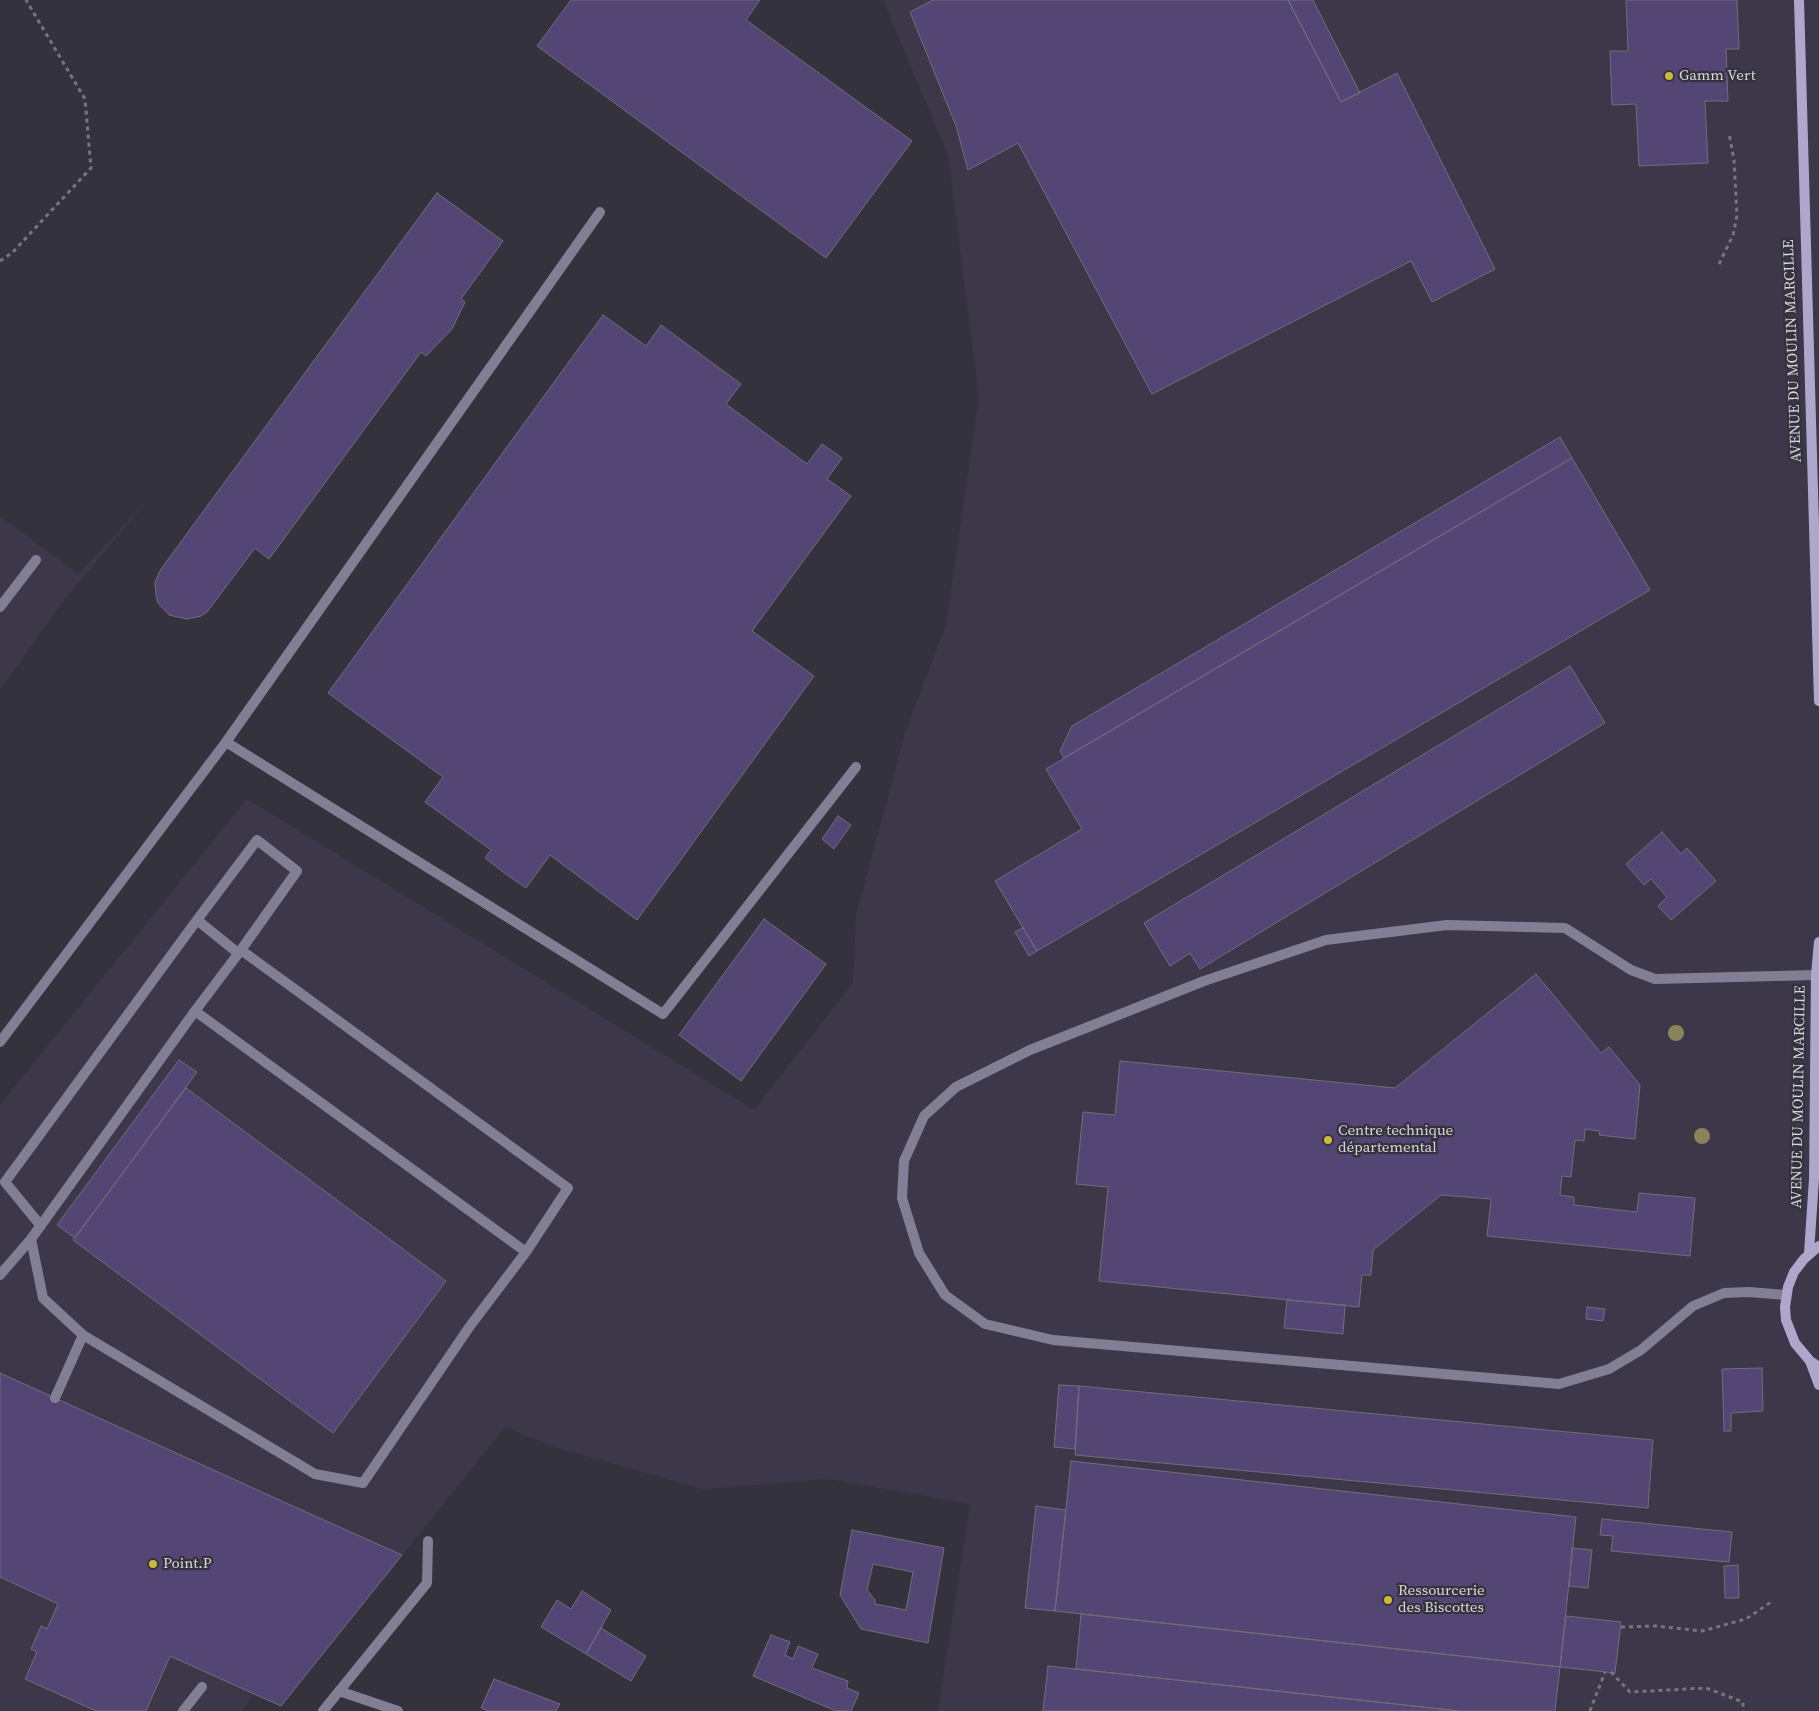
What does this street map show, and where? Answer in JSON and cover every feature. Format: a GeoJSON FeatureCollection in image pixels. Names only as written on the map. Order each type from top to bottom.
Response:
{"type":"FeatureCollection","features":[{"type":"Feature","properties":{"kind":"main road","name":"AVENUE DU MOULIN MARCILLE"},"geometry":{"type":"LineString","coordinates":[[1799,0],[1819,701]]}},
{"type":"Feature","properties":{"kind":"main road","name":"AVENUE DU MOULIN MARCILLE"},"geometry":{"type":"LineString","coordinates":[[1810,1253],[1814,1179],[1816,975],[1819,942]]}},
{"type":"Feature","properties":{"kind":"main road"},"geometry":{"type":"LineString","coordinates":[[1819,1246],[1810,1253],[1794,1272],[1786,1295],[1786,1320],[1790,1331],[1795,1342],[1815,1364],[1819,1385]]}},
{"type":"Feature","properties":{"kind":"street"},"geometry":{"type":"LineString","coordinates":[[0,1042],[226,742],[600,212]]}},
{"type":"Feature","properties":{"kind":"street"},"geometry":{"type":"LineString","coordinates":[[0,607],[36,560]]}},
{"type":"Feature","properties":{"kind":"street"},"geometry":{"type":"LineString","coordinates":[[226,742],[663,1014],[856,767]]}},
{"type":"Feature","properties":{"kind":"street"},"geometry":{"type":"LineString","coordinates":[[0,1275],[41,1226],[297,871],[257,840],[5,1182],[41,1226]]}},
{"type":"Feature","properties":{"kind":"street"},"geometry":{"type":"LineString","coordinates":[[31,1239],[43,1298],[83,1336],[315,1474],[363,1483],[470,1326],[526,1252],[568,1188],[197,920]]}},
{"type":"Feature","properties":{"kind":"street"},"geometry":{"type":"LineString","coordinates":[[1786,1295],[1749,1292],[1724,1293],[1693,1306],[1641,1350],[1609,1369],[1559,1384],[1053,1340],[985,1324],[945,1295],[919,1254],[902,1198],[904,1161],[924,1116],[956,1087],[1030,1050],[1204,981],[1326,940],[1448,925],[1565,928],[1631,970],[1655,979],[1816,975]]}},
{"type":"Feature","properties":{"kind":"street"},"geometry":{"type":"LineString","coordinates":[[196,1011],[526,1252]]}},
{"type":"Feature","properties":{"kind":"street"},"geometry":{"type":"LineString","coordinates":[[55,1398],[83,1336]]}},
{"type":"Feature","properties":{"kind":"street"},"geometry":{"type":"LineString","coordinates":[[323,1711],[427,1583],[428,1541]]}},
{"type":"Feature","properties":{"kind":"street"},"geometry":{"type":"LineString","coordinates":[[183,1711],[202,1687]]}},
{"type":"Feature","properties":{"kind":"street"},"geometry":{"type":"LineString","coordinates":[[339,1691],[398,1711]]}},
{"type":"Feature","properties":{"kind":"path"},"geometry":{"type":"LineString","coordinates":[[0,261],[12,253],[91,168],[85,98],[26,0]]}},
{"type":"Feature","properties":{"kind":"path"},"geometry":{"type":"LineString","coordinates":[[1719,264],[1733,235],[1737,214],[1734,160],[1729,134]]}},
{"type":"Feature","properties":{"kind":"path"},"geometry":{"type":"LineString","coordinates":[[1620,1627],[1656,1626],[1702,1631],[1746,1619],[1771,1602]]}},
{"type":"Feature","properties":{"kind":"path"},"geometry":{"type":"LineString","coordinates":[[1590,1711],[1605,1672]]}},
{"type":"Feature","properties":{"kind":"path"},"geometry":{"type":"LineString","coordinates":[[1611,1672],[1630,1692],[1706,1688],[1743,1702],[1743,1711]]}},
{"type":"Feature","properties":{"kind":"shaded area"},"geometry":{"type":"Polygon","coordinates":[[[883,0],[1819,0],[1819,1711],[938,1711],[970,1504],[829,1479],[702,1489],[554,1447],[505,1427],[281,1706],[255,1694],[242,1711],[0,1711],[0,1105],[247,799],[754,1110],[853,983],[856,915],[906,730],[946,625],[979,397],[948,155],[883,0]]]}},
{"type":"Feature","properties":{"kind":"shaded area"},"geometry":{"type":"Polygon","coordinates":[[[149,499],[63,601],[0,690],[0,516],[78,574],[149,499]]]}},
{"type":"Feature","properties":{"kind":"building"},"geometry":{"type":"Polygon","coordinates":[[[571,0],[760,0],[746,20],[912,141],[826,258],[537,46],[571,0]]]}},
{"type":"Feature","properties":{"kind":"building"},"geometry":{"type":"Polygon","coordinates":[[[933,0],[1288,0],[1341,102],[1397,73],[1495,269],[1432,302],[1411,261],[1152,394],[1018,143],[968,170],[956,126],[910,12],[933,0]]]}},
{"type":"Feature","properties":{"kind":"building"},"geometry":{"type":"Polygon","coordinates":[[[1288,0],[1313,0],[1360,93],[1341,102],[1288,0]]]}},
{"type":"Feature","properties":{"kind":"building","name":"Gamm Vert"},"geometry":{"type":"Polygon","coordinates":[[[1626,0],[1737,0],[1739,49],[1726,49],[1728,101],[1705,101],[1708,163],[1639,166],[1636,104],[1612,105],[1610,51],[1628,51],[1626,0]]]}},
{"type":"Feature","properties":{"kind":"building"},"geometry":{"type":"Polygon","coordinates":[[[437,193],[503,241],[461,299],[465,302],[452,329],[426,356],[421,352],[269,559],[255,548],[207,612],[201,616],[187,619],[169,615],[158,603],[156,595],[155,582],[161,569],[437,193]]]}},
{"type":"Feature","properties":{"kind":"building"},"geometry":{"type":"Polygon","coordinates":[[[603,315],[646,346],[661,325],[741,384],[726,404],[807,464],[822,444],[842,458],[827,479],[851,496],[752,631],[814,676],[637,920],[550,855],[526,888],[507,875],[485,858],[491,850],[425,802],[443,777],[328,693],[603,315]]]}},
{"type":"Feature","properties":{"kind":"building"},"geometry":{"type":"Polygon","coordinates":[[[1560,437],[1572,458],[1064,758],[1060,751],[1072,726],[1560,437]]]}},
{"type":"Feature","properties":{"kind":"building"},"geometry":{"type":"Polygon","coordinates":[[[1572,458],[1650,590],[1037,951],[995,881],[1082,829],[1046,769],[1572,458]]]}},
{"type":"Feature","properties":{"kind":"building"},"geometry":{"type":"Polygon","coordinates":[[[1570,666],[1605,723],[1200,969],[1190,953],[1170,966],[1144,923],[1570,666]]]}},
{"type":"Feature","properties":{"kind":"building"},"geometry":{"type":"Polygon","coordinates":[[[838,816],[851,825],[834,849],[822,839],[838,816]]]}},
{"type":"Feature","properties":{"kind":"building"},"geometry":{"type":"Polygon","coordinates":[[[1662,832],[1681,854],[1687,848],[1716,881],[1671,920],[1658,906],[1667,897],[1651,879],[1644,885],[1626,864],[1662,832]]]}},
{"type":"Feature","properties":{"kind":"building"},"geometry":{"type":"Polygon","coordinates":[[[764,919],[826,964],[741,1081],[679,1035],[764,919]]]}},
{"type":"Feature","properties":{"kind":"building"},"geometry":{"type":"Polygon","coordinates":[[[1023,928],[1037,951],[1029,956],[1015,932],[1023,928]]]}},
{"type":"Feature","properties":{"kind":"building","name":"Centre technique départemental"},"geometry":{"type":"Polygon","coordinates":[[[1536,974],[1601,1053],[1609,1047],[1640,1085],[1635,1139],[1599,1135],[1600,1131],[1585,1129],[1584,1141],[1575,1140],[1571,1177],[1562,1176],[1560,1195],[1574,1197],[1574,1205],[1637,1212],[1639,1193],[1695,1198],[1690,1256],[1487,1236],[1491,1199],[1441,1195],[1373,1250],[1371,1275],[1362,1275],[1359,1307],[1099,1281],[1108,1187],[1076,1184],[1083,1112],[1115,1115],[1120,1061],[1395,1088],[1536,974]]]}},
{"type":"Feature","properties":{"kind":"building"},"geometry":{"type":"Polygon","coordinates":[[[179,1060],[197,1072],[75,1238],[57,1225],[179,1060]]]}},
{"type":"Feature","properties":{"kind":"building"},"geometry":{"type":"Polygon","coordinates":[[[186,1088],[446,1281],[333,1433],[73,1240],[186,1088]]]}},
{"type":"Feature","properties":{"kind":"building"},"geometry":{"type":"Polygon","coordinates":[[[1287,1300],[1345,1305],[1343,1334],[1284,1328],[1287,1300]]]}},
{"type":"Feature","properties":{"kind":"building"},"geometry":{"type":"Polygon","coordinates":[[[1587,1307],[1605,1309],[1603,1321],[1586,1319],[1587,1307]]]}},
{"type":"Feature","properties":{"kind":"building"},"geometry":{"type":"Polygon","coordinates":[[[1762,1368],[1763,1411],[1731,1413],[1731,1431],[1724,1431],[1722,1369],[1762,1368]]]}},
{"type":"Feature","properties":{"kind":"building"},"geometry":{"type":"Polygon","coordinates":[[[0,1373],[402,1555],[281,1706],[170,1656],[146,1711],[96,1711],[25,1679],[37,1652],[31,1649],[41,1626],[47,1629],[58,1604],[0,1577],[0,1373]]]}},
{"type":"Feature","properties":{"kind":"building"},"geometry":{"type":"Polygon","coordinates":[[[1059,1385],[1079,1386],[1075,1449],[1054,1447],[1059,1385]]]}},
{"type":"Feature","properties":{"kind":"building"},"geometry":{"type":"Polygon","coordinates":[[[1079,1386],[1653,1440],[1648,1508],[1075,1455],[1079,1386]]]}},
{"type":"Feature","properties":{"kind":"building"},"geometry":{"type":"Polygon","coordinates":[[[1071,1461],[1576,1517],[1560,1667],[1055,1611],[1071,1461]]]}},
{"type":"Feature","properties":{"kind":"building"},"geometry":{"type":"Polygon","coordinates":[[[1036,1506],[1066,1510],[1055,1611],[1025,1608],[1036,1506]]]}},
{"type":"Feature","properties":{"kind":"building"},"geometry":{"type":"Polygon","coordinates":[[[1602,1519],[1732,1532],[1729,1562],[1611,1551],[1613,1536],[1600,1535],[1602,1519]]]}},
{"type":"Feature","properties":{"kind":"building"},"geometry":{"type":"Polygon","coordinates":[[[852,1530],[944,1548],[928,1643],[861,1629],[840,1595],[852,1530]],[[873,1564],[867,1590],[875,1600],[875,1604],[906,1610],[913,1572],[873,1564]]]}},
{"type":"Feature","properties":{"kind":"building"},"geometry":{"type":"Polygon","coordinates":[[[1572,1548],[1592,1550],[1588,1588],[1569,1586],[1572,1548]]]}},
{"type":"Feature","properties":{"kind":"building"},"geometry":{"type":"Polygon","coordinates":[[[1738,1565],[1739,1598],[1725,1598],[1724,1566],[1738,1565]]]}},
{"type":"Feature","properties":{"kind":"building"},"geometry":{"type":"Polygon","coordinates":[[[582,1591],[611,1610],[586,1654],[541,1627],[557,1600],[571,1609],[582,1591]]]}},
{"type":"Feature","properties":{"kind":"building"},"geometry":{"type":"Polygon","coordinates":[[[1081,1614],[1560,1667],[1555,1711],[1459,1711],[1076,1669],[1081,1614]]]}},
{"type":"Feature","properties":{"kind":"building"},"geometry":{"type":"Polygon","coordinates":[[[1566,1616],[1621,1622],[1615,1673],[1560,1667],[1566,1616]]]}},
{"type":"Feature","properties":{"kind":"building"},"geometry":{"type":"Polygon","coordinates":[[[601,1628],[646,1656],[631,1681],[586,1654],[601,1628]]]}},
{"type":"Feature","properties":{"kind":"building"},"geometry":{"type":"Polygon","coordinates":[[[771,1635],[790,1642],[785,1655],[793,1659],[798,1646],[818,1654],[812,1668],[848,1681],[847,1688],[859,1693],[851,1711],[836,1711],[753,1676],[771,1635]]]}},
{"type":"Feature","properties":{"kind":"building"},"geometry":{"type":"Polygon","coordinates":[[[1048,1666],[1168,1679],[1459,1711],[1043,1711],[1048,1666]]]}},
{"type":"Feature","properties":{"kind":"building"},"geometry":{"type":"Polygon","coordinates":[[[494,1679],[560,1704],[556,1711],[488,1711],[481,1708],[494,1679]]]}},
{"type":"Feature","properties":{"kind":"place","name":"Gamm Vert"},"geometry":{"type":"Point","coordinates":[1669,76]}},
{"type":"Feature","properties":{"kind":"place","name":"Centre technique départemental"},"geometry":{"type":"Point","coordinates":[1328,1140]}},
{"type":"Feature","properties":{"kind":"place","name":"Point.P"},"geometry":{"type":"Point","coordinates":[153,1564]}},
{"type":"Feature","properties":{"kind":"place","name":"Ressourcerie des Biscottes"},"geometry":{"type":"Point","coordinates":[1388,1600]}}]}
